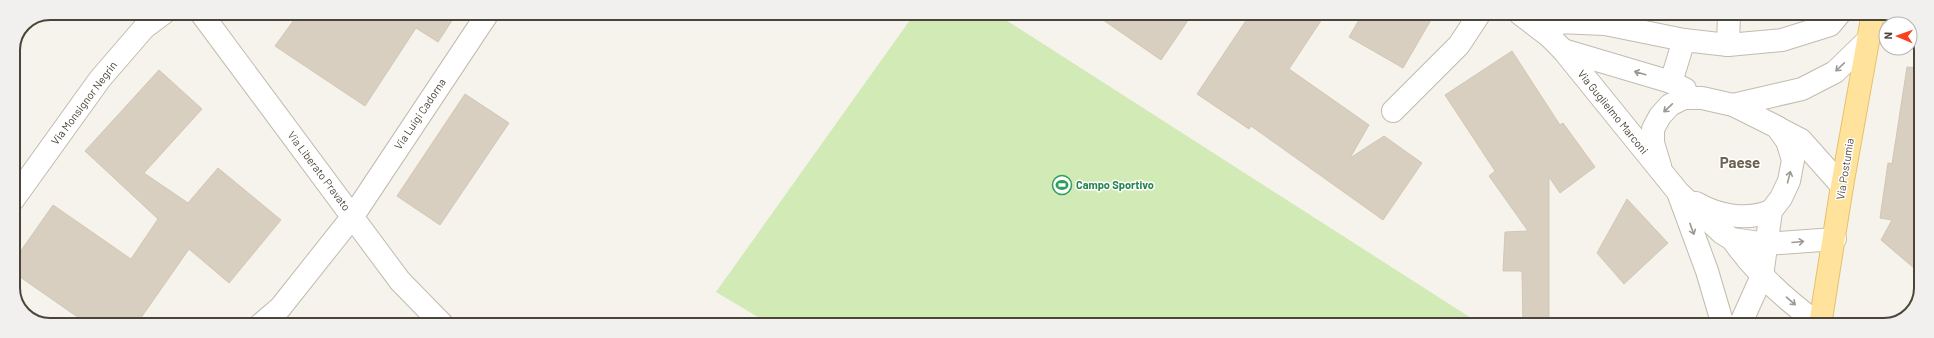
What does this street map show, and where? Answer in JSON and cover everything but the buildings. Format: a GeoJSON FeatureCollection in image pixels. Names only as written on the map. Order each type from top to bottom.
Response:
{"type":"FeatureCollection","features":[{"type":"Feature","properties":{"kind":"main road","name":"Via Postumia"},"geometry":{"type":"LineString","coordinates":[[1821,318],[1835,239],[1842,186],[1872,20]]}},
{"type":"Feature","properties":{"kind":"street","name":"Via Monsignor Negrin"},"geometry":{"type":"LineString","coordinates":[[20,190],[100,79],[144,28],[155,20]]}},
{"type":"Feature","properties":{"kind":"street","name":"Via Liberato Pravato"},"geometry":{"type":"LineString","coordinates":[[207,20],[400,281],[436,318]]}},
{"type":"Feature","properties":{"kind":"street","name":"Via Luigi Cadorna"},"geometry":{"type":"LineString","coordinates":[[268,318],[280,308],[353,216],[483,20]]}},
{"type":"Feature","properties":{"kind":"street"},"geometry":{"type":"LineString","coordinates":[[1393,111],[1459,45],[1475,20]]}},
{"type":"Feature","properties":{"kind":"street","name":"Via Guglielmo Marconi"},"geometry":{"type":"LineString","coordinates":[[1528,20],[1556,43],[1678,192],[1722,233],[1732,238],[1766,244],[1835,239]]}},
{"type":"Feature","properties":{"kind":"street"},"geometry":{"type":"LineString","coordinates":[[1728,45],[1729,20]]}},
{"type":"Feature","properties":{"kind":"street"},"geometry":{"type":"LineString","coordinates":[[1556,43],[1558,22],[1605,24],[1684,40],[1728,45],[1782,40],[1830,25],[1834,20]]}},
{"type":"Feature","properties":{"kind":"street"},"geometry":{"type":"LineString","coordinates":[[1672,82],[1684,40]]}},
{"type":"Feature","properties":{"kind":"street","name":"Via Guglielmo Marconi"},"geometry":{"type":"LineString","coordinates":[[1733,105],[1802,89],[1836,72],[1868,40]]}},
{"type":"Feature","properties":{"kind":"street","name":"Via Guglielmo Marconi"},"geometry":{"type":"LineString","coordinates":[[1556,43],[1672,82],[1702,98]]}},
{"type":"Feature","properties":{"kind":"street","name":"Via Guglielmo Marconi"},"geometry":{"type":"LineString","coordinates":[[1663,174],[1653,143],[1653,129],[1670,104],[1684,98],[1702,98],[1733,105],[1801,140],[1842,186]]}},
{"type":"Feature","properties":{"kind":"street","name":"Via Guglielmo Marconi"},"geometry":{"type":"LineString","coordinates":[[1743,318],[1762,276],[1771,211],[1781,198],[1789,180],[1793,160],[1787,141],[1777,128]]}},
{"type":"Feature","properties":{"kind":"street"},"geometry":{"type":"LineString","coordinates":[[1678,192],[1705,208],[1718,213],[1736,216],[1758,216],[1771,211]]}},
{"type":"Feature","properties":{"kind":"street","name":"Via Guglielmo Marconi"},"geometry":{"type":"LineString","coordinates":[[1678,192],[1707,271],[1720,318]]}},
{"type":"Feature","properties":{"kind":"street","name":"Via Guglielmo Marconi"},"geometry":{"type":"LineString","coordinates":[[1732,238],[1745,258],[1762,276],[1812,318]]}},
{"type":"Feature","properties":{"kind":"green space"},"geometry":{"type":"Polygon","coordinates":[[[910,20],[1006,20],[1471,318],[759,318],[716,292],[910,20]]]}},
{"type":"Feature","properties":{"kind":"place","name":"Campo Sportivo"},"geometry":{"type":"Point","coordinates":[1062,185]}},
{"type":"Feature","properties":{"kind":"district","name":"Paese"},"geometry":{"type":"Point","coordinates":[1740,163]}}]}
